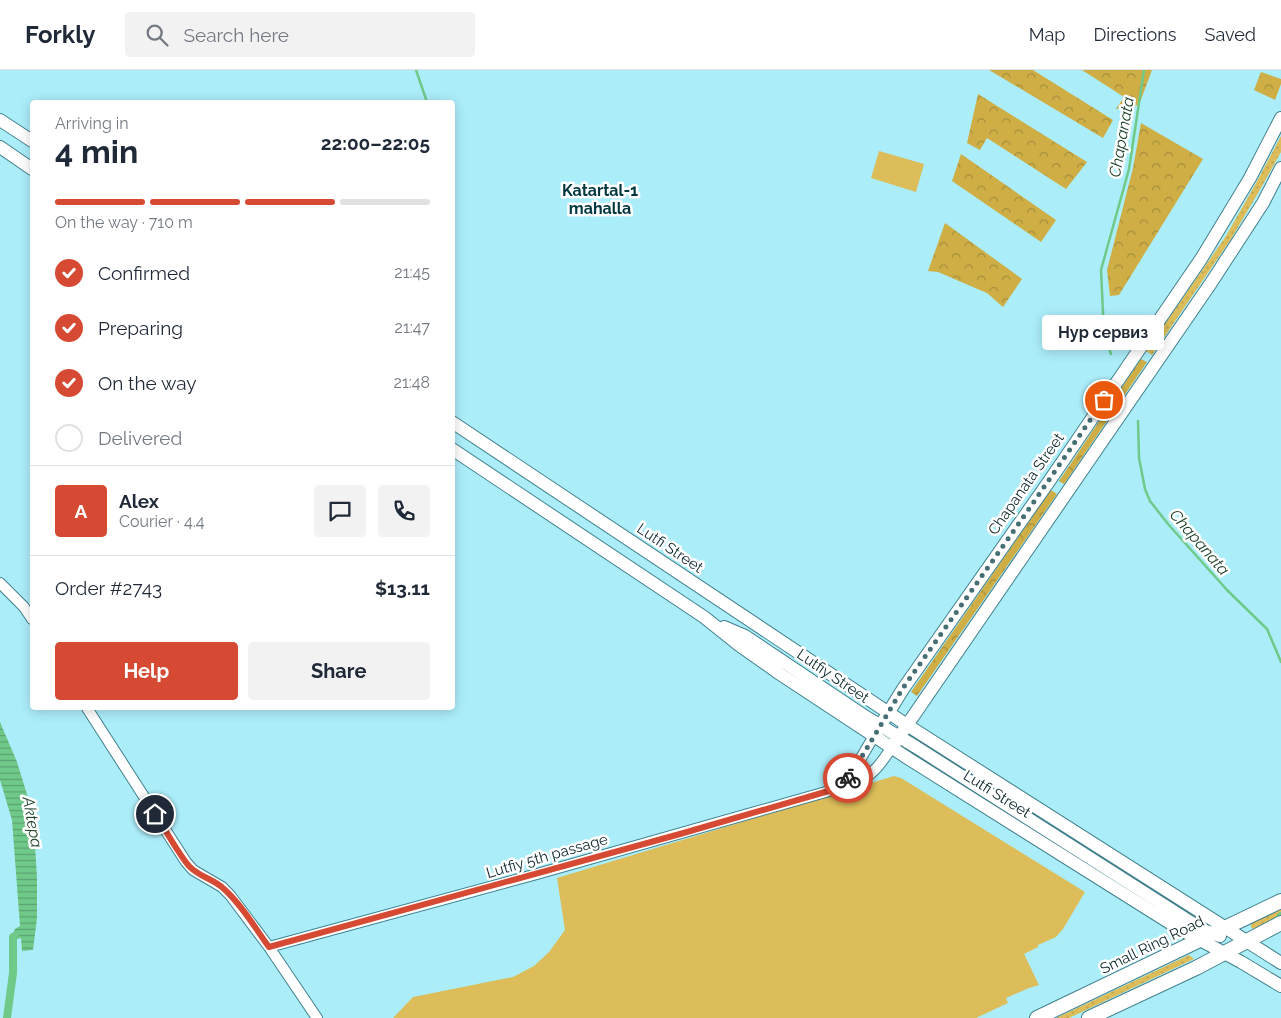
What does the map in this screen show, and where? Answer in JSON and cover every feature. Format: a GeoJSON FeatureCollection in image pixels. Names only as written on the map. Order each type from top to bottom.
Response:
{"type":"FeatureCollection","features":[{"type":"Feature","properties":{"kind":"highway","name":"Small Ring Road"},"geometry":{"type":"LineString","coordinates":[[1037,1018],[1200,940],[1221,933],[1242,919],[1281,901]]}},
{"type":"Feature","properties":{"kind":"highway"},"geometry":{"type":"LineString","coordinates":[[1242,919],[1243,932],[1249,935],[1251,939]]}},
{"type":"Feature","properties":{"kind":"highway"},"geometry":{"type":"LineString","coordinates":[[1089,1018],[1196,968],[1281,923]]}},
{"type":"Feature","properties":{"kind":"highway"},"geometry":{"type":"LineString","coordinates":[[1221,933],[1224,953]]}},
{"type":"Feature","properties":{"kind":"main road","name":"Chapanata Street"},"geometry":{"type":"LineString","coordinates":[[877,731],[920,665],[1050,480],[1206,251],[1250,178],[1281,118]]}},
{"type":"Feature","properties":{"kind":"main road"},"geometry":{"type":"LineString","coordinates":[[0,120],[30,140]]}},
{"type":"Feature","properties":{"kind":"main road"},"geometry":{"type":"LineString","coordinates":[[0,147],[30,168]]}},
{"type":"Feature","properties":{"kind":"main road"},"geometry":{"type":"LineString","coordinates":[[1221,933],[1203,930],[896,742],[1242,237],[1263,203],[1281,168]]}},
{"type":"Feature","properties":{"kind":"main road"},"geometry":{"type":"LineString","coordinates":[[1139,349],[1157,362]]}},
{"type":"Feature","properties":{"kind":"main road","name":"Lutfi Street"},"geometry":{"type":"LineString","coordinates":[[455,424],[888,713]]}},
{"type":"Feature","properties":{"kind":"main road"},"geometry":{"type":"LineString","coordinates":[[455,452],[652,582],[658,582],[664,578],[666,570],[664,563]]}},
{"type":"Feature","properties":{"kind":"main road"},"geometry":{"type":"LineString","coordinates":[[1050,480],[1067,492]]}},
{"type":"Feature","properties":{"kind":"main road","name":"Lutfi Street"},"geometry":{"type":"LineString","coordinates":[[652,582],[704,617],[738,645],[896,742],[1178,928],[1281,986]]}},
{"type":"Feature","properties":{"kind":"main road"},"geometry":{"type":"LineString","coordinates":[[888,713],[907,725]]}},
{"type":"Feature","properties":{"kind":"main road","name":"Lutfi Street"},"geometry":{"type":"LineString","coordinates":[[907,725],[1221,933],[1251,939],[1281,964]]}},
{"type":"Feature","properties":{"kind":"main road"},"geometry":{"type":"LineString","coordinates":[[1178,928],[1182,936],[1182,949]]}},
{"type":"Feature","properties":{"kind":"street"},"geometry":{"type":"LineString","coordinates":[[0,583],[24,607],[30,616]]}},
{"type":"Feature","properties":{"kind":"street"},"geometry":{"type":"LineString","coordinates":[[87,710],[186,862],[198,874],[214,881],[226,891],[269,947],[317,1018]]}},
{"type":"Feature","properties":{"kind":"street"},"geometry":{"type":"LineString","coordinates":[[832,790],[852,773],[877,731]]}},
{"type":"Feature","properties":{"kind":"street","name":"Lutfiy 5th passage"},"geometry":{"type":"LineString","coordinates":[[269,947],[854,784],[871,774],[881,764],[896,742]]}},
{"type":"Feature","properties":{"kind":"shaded area"},"geometry":{"type":"Polygon","coordinates":[[[1281,136],[1281,152],[1231,239],[1152,355],[1146,351],[1226,236],[1281,136]]]}},
{"type":"Feature","properties":{"kind":"shaded area"},"geometry":{"type":"Polygon","coordinates":[[[879,151],[924,164],[916,192],[871,178],[879,151]]]}},
{"type":"Feature","properties":{"kind":"shaded area"},"geometry":{"type":"Polygon","coordinates":[[[894,776],[901,778],[1085,892],[1063,929],[1056,937],[1024,954],[1039,985],[1006,998],[1008,1003],[976,1018],[393,1018],[413,997],[513,977],[534,966],[549,952],[565,930],[557,878],[894,776]]]}},
{"type":"Feature","properties":{"kind":"shaded area"},"geometry":{"type":"Polygon","coordinates":[[[1281,909],[1281,916],[1253,929],[1251,927],[1251,923],[1281,909]]]}},
{"type":"Feature","properties":{"kind":"shaded area"},"geometry":{"type":"Polygon","coordinates":[[[1189,955],[1194,959],[1069,1018],[1056,1018],[1189,955]]]}},
{"type":"Feature","properties":{"kind":"green space"},"geometry":{"type":"Polygon","coordinates":[[[989,70],[1033,70],[1113,120],[1103,138],[989,70]]]}},
{"type":"Feature","properties":{"kind":"green space"},"geometry":{"type":"Polygon","coordinates":[[[1082,70],[1152,70],[1139,105],[1116,109],[1124,97],[1082,70]]]}},
{"type":"Feature","properties":{"kind":"green space"},"geometry":{"type":"Polygon","coordinates":[[[1261,72],[1281,79],[1275,100],[1254,90],[1261,72]]]}},
{"type":"Feature","properties":{"kind":"green space"},"geometry":{"type":"Polygon","coordinates":[[[978,94],[1087,162],[1066,189],[987,138],[980,150],[967,143],[978,94]]]}},
{"type":"Feature","properties":{"kind":"green space"},"geometry":{"type":"Polygon","coordinates":[[[1141,123],[1203,159],[1119,295],[1110,296],[1107,270],[1133,168],[1141,123]]]}},
{"type":"Feature","properties":{"kind":"green space"},"geometry":{"type":"Polygon","coordinates":[[[961,154],[1056,220],[1041,242],[952,181],[961,154]]]}},
{"type":"Feature","properties":{"kind":"green space"},"geometry":{"type":"Polygon","coordinates":[[[945,223],[1022,279],[1003,307],[987,293],[938,272],[928,271],[945,223]]]}},
{"type":"Feature","properties":{"kind":"green space"},"geometry":{"type":"Polygon","coordinates":[[[1141,359],[1147,362],[1064,484],[1059,481],[1141,359]]]}},
{"type":"Feature","properties":{"kind":"green space"},"geometry":{"type":"Polygon","coordinates":[[[1051,490],[1057,494],[917,696],[911,692],[1051,490]]]}},
{"type":"Feature","properties":{"kind":"water","name":"Aktepa"},"geometry":{"type":"Polygon","coordinates":[[[0,722],[17,762],[33,814],[37,877],[37,918],[33,950],[22,951],[21,938],[17,939],[17,944],[10,943],[11,933],[20,926],[12,820],[0,780],[0,722]]]}},
{"type":"Feature","properties":{"kind":"waterway"},"geometry":{"type":"LineString","coordinates":[[416,70],[426,100]]}},
{"type":"Feature","properties":{"kind":"waterway","name":"Chapanata"},"geometry":{"type":"LineString","coordinates":[[1111,354],[1104,334],[1101,270],[1129,169],[1144,70]]}},
{"type":"Feature","properties":{"kind":"waterway","name":"Chapanata"},"geometry":{"type":"LineString","coordinates":[[1138,421],[1139,458],[1145,489],[1150,501],[1227,590],[1267,629],[1281,662]]}},
{"type":"Feature","properties":{"kind":"waterway","name":"Chapanata"},"geometry":{"type":"LineString","coordinates":[[1278,916],[1281,913]]}},
{"type":"Feature","properties":{"kind":"waterway","name":"Aktepa"},"geometry":{"type":"LineString","coordinates":[[7,1018],[13,973],[13,937],[15,936]]}},
{"type":"Feature","properties":{"kind":"way so far"},"geometry":{"type":"LineString","coordinates":[[848,778],[903,688],[1104,400]]}},
{"type":"Feature","properties":{"kind":"place","name":"Нур сервиз"},"geometry":{"type":"Point","coordinates":[1104,400]}},
{"type":"Feature","properties":{"kind":"district","name":"Katartal-1 mahalla"},"geometry":{"type":"Point","coordinates":[600,199]}},
{"type":"Feature","properties":{"kind":"route"},"geometry":{"type":"LineString","coordinates":[[155,814],[189,866],[198,874],[214,881],[230,895],[269,947],[537,874],[832,790],[848,778]]}}]}
